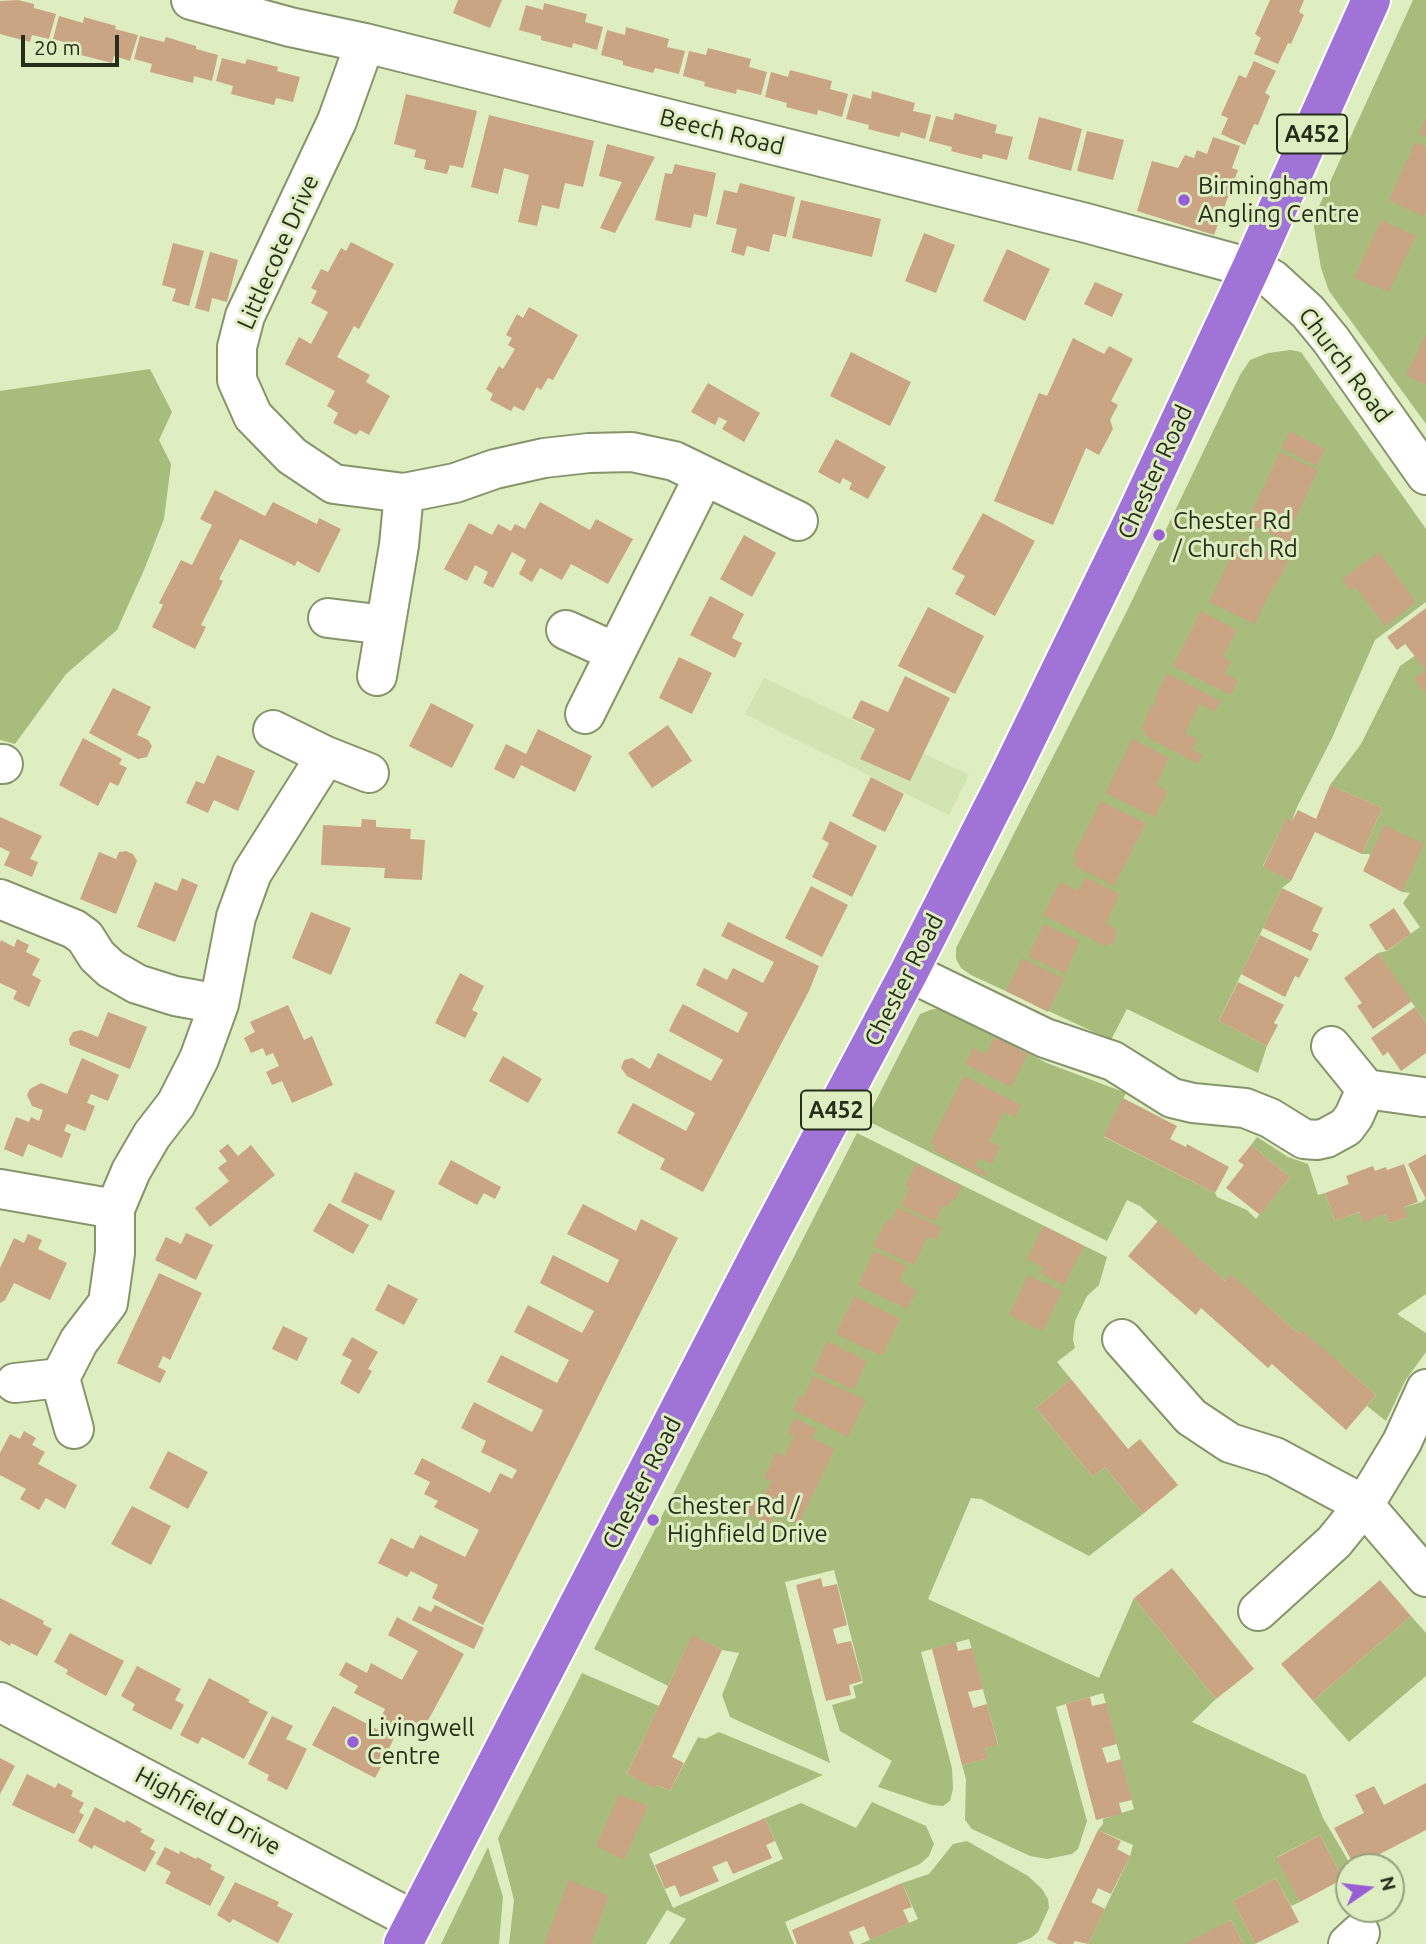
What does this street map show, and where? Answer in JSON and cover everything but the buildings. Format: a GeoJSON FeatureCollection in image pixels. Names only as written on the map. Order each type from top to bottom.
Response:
{"type":"FeatureCollection","features":[{"type":"Feature","properties":{"kind":"highway","name":"Chester Road"},"geometry":{"type":"LineString","coordinates":[[409,1933],[762,1249],[909,972],[1112,562],[1251,268],[1371,0]]}},
{"type":"Feature","properties":{"kind":"street","name":"Beech Road"},"geometry":{"type":"LineString","coordinates":[[191,0],[290,27],[365,43],[1086,223],[1251,268]]}},
{"type":"Feature","properties":{"kind":"street","name":"Littlecote Drive"},"geometry":{"type":"LineString","coordinates":[[365,43],[337,121],[245,316],[237,347],[237,380],[253,416],[292,456],[334,484],[404,493],[455,483],[495,469],[532,461],[589,453],[632,452],[674,461],[797,520]]}},
{"type":"Feature","properties":{"kind":"street","name":"Church Road"},"geometry":{"type":"LineString","coordinates":[[1251,268],[1272,279],[1308,312],[1331,340],[1426,475]]}},
{"type":"Feature","properties":{"kind":"street"},"geometry":{"type":"LineString","coordinates":[[585,714],[704,476]]}},
{"type":"Feature","properties":{"kind":"street"},"geometry":{"type":"LineString","coordinates":[[377,676],[400,545],[404,493]]}},
{"type":"Feature","properties":{"kind":"street"},"geometry":{"type":"LineString","coordinates":[[328,618],[385,625]]}},
{"type":"Feature","properties":{"kind":"street"},"geometry":{"type":"LineString","coordinates":[[566,630],[615,652]]}},
{"type":"Feature","properties":{"kind":"street"},"geometry":{"type":"LineString","coordinates":[[273,730],[369,773]]}},
{"type":"Feature","properties":{"kind":"street"},"geometry":{"type":"LineString","coordinates":[[74,1429],[61,1378],[79,1341],[108,1303],[115,1253],[115,1209],[131,1171],[152,1135],[176,1104],[199,1059],[219,1004],[236,917],[252,873],[326,756]]}},
{"type":"Feature","properties":{"kind":"street"},"geometry":{"type":"LineString","coordinates":[[0,899],[74,929],[85,937],[97,956],[111,969],[138,984],[175,996],[219,1004]]}},
{"type":"Feature","properties":{"kind":"street"},"geometry":{"type":"LineString","coordinates":[[909,972],[1045,1038],[1113,1061],[1172,1097],[1245,1108],[1270,1118],[1304,1139],[1326,1138],[1346,1127],[1366,1089]]}},
{"type":"Feature","properties":{"kind":"street"},"geometry":{"type":"LineString","coordinates":[[1331,1045],[1366,1089],[1423,1097]]}},
{"type":"Feature","properties":{"kind":"street"},"geometry":{"type":"LineString","coordinates":[[0,1189],[115,1209]]}},
{"type":"Feature","properties":{"kind":"street"},"geometry":{"type":"LineString","coordinates":[[1122,1339],[1191,1418],[1230,1443],[1275,1457],[1364,1505],[1426,1577]]}},
{"type":"Feature","properties":{"kind":"street"},"geometry":{"type":"LineString","coordinates":[[15,1383],[61,1378]]}},
{"type":"Feature","properties":{"kind":"street"},"geometry":{"type":"LineString","coordinates":[[1258,1611],[1334,1542],[1364,1505],[1402,1442],[1426,1389]]}},
{"type":"Feature","properties":{"kind":"street","name":"Highfield Drive"},"geometry":{"type":"LineString","coordinates":[[0,1702],[409,1933]]}},
{"type":"Feature","properties":{"kind":"shaded area"},"geometry":{"type":"Polygon","coordinates":[[[1413,0],[1426,0],[1426,424],[1329,291],[1321,268],[1314,227],[1315,215],[1413,0]]]}},
{"type":"Feature","properties":{"kind":"shaded area"},"geometry":{"type":"Polygon","coordinates":[[[1291,350],[1301,352],[1426,529],[1426,602],[1375,640],[1292,821],[1286,819],[1263,866],[1291,881],[1282,888],[1219,1021],[1267,1046],[1258,1073],[1127,1009],[1111,1040],[971,975],[961,968],[956,959],[956,948],[1127,611],[1240,375],[1250,360],[1268,353],[1291,350]]]}},
{"type":"Feature","properties":{"kind":"shaded area"},"geometry":{"type":"Polygon","coordinates":[[[150,369],[172,412],[159,440],[171,464],[164,519],[144,570],[117,630],[66,674],[15,744],[0,740],[0,391],[150,369]]]}},
{"type":"Feature","properties":{"kind":"shaded area"},"geometry":{"type":"Polygon","coordinates":[[[1426,648],[1426,1023],[1378,953],[1387,951],[1420,927],[1403,903],[1410,893],[1402,892],[1385,825],[1370,856],[1362,854],[1382,808],[1330,785],[1361,744],[1400,666],[1426,648]]]}},
{"type":"Feature","properties":{"kind":"shaded area"},"geometry":{"type":"Polygon","coordinates":[[[764,678],[969,775],[949,815],[745,714],[764,678]]]}},
{"type":"Feature","properties":{"kind":"shaded area"},"geometry":{"type":"Polygon","coordinates":[[[942,1009],[1047,1063],[1126,1093],[1104,1137],[1247,1210],[1256,1219],[1290,1177],[1251,1145],[1257,1137],[1288,1157],[1308,1164],[1318,1195],[1325,1193],[1335,1221],[1359,1212],[1363,1222],[1385,1214],[1389,1223],[1407,1217],[1404,1207],[1422,1202],[1426,1198],[1426,1294],[1397,1314],[1426,1333],[1426,1352],[1405,1381],[1386,1421],[1367,1406],[1376,1395],[1302,1331],[1299,1334],[1231,1275],[1225,1281],[1140,1206],[1127,1200],[1107,1241],[866,1120],[920,1014],[942,1009]]]}},
{"type":"Feature","properties":{"kind":"shaded area"},"geometry":{"type":"Polygon","coordinates":[[[857,1133],[1107,1257],[1099,1285],[1087,1296],[1075,1321],[1075,1348],[1057,1362],[1071,1379],[1036,1408],[1093,1477],[1105,1467],[1143,1514],[1089,1556],[981,1499],[971,1498],[928,1599],[1099,1678],[1134,1598],[1216,1699],[1192,1722],[1306,1775],[1323,1818],[1344,1853],[1335,1853],[1335,1864],[1320,1835],[1277,1857],[1300,1902],[1291,1906],[1276,1878],[1233,1901],[1255,1944],[1243,1944],[1231,1920],[1188,1944],[1088,1944],[1133,1845],[1098,1830],[1103,1819],[1134,1809],[1103,1693],[1056,1707],[1087,1821],[1078,1849],[1072,1854],[1047,1859],[1030,1856],[972,1829],[965,1820],[966,1779],[962,1765],[987,1758],[985,1748],[998,1744],[969,1639],[921,1652],[952,1768],[953,1789],[950,1801],[943,1806],[932,1805],[878,1787],[892,1761],[840,1731],[832,1705],[856,1698],[853,1686],[863,1683],[834,1570],[785,1582],[830,1763],[730,1717],[722,1695],[739,1653],[722,1650],[692,1636],[668,1686],[594,1649],[857,1133]]]}},
{"type":"Feature","properties":{"kind":"shaded area"},"geometry":{"type":"Polygon","coordinates":[[[1411,1616],[1426,1633],[1426,1676],[1349,1742],[1313,1701],[1411,1616]]]}},
{"type":"Feature","properties":{"kind":"shaded area"},"geometry":{"type":"Polygon","coordinates":[[[582,1673],[659,1706],[627,1774],[655,1787],[657,1785],[670,1791],[698,1737],[705,1739],[719,1732],[823,1775],[649,1854],[673,1908],[783,1859],[765,1818],[801,1803],[856,1828],[872,1802],[926,1826],[934,1844],[929,1856],[920,1864],[785,1922],[794,1944],[669,1944],[686,1919],[667,1910],[646,1944],[509,1944],[514,1900],[498,1838],[582,1673]]]}},
{"type":"Feature","properties":{"kind":"shaded area"},"geometry":{"type":"Polygon","coordinates":[[[967,1841],[1028,1876],[1042,1889],[1048,1899],[1049,1908],[1038,1932],[1016,1944],[860,1944],[918,1919],[902,1883],[929,1874],[953,1844],[967,1841]]]}},
{"type":"Feature","properties":{"kind":"shaded area"},"geometry":{"type":"Polygon","coordinates":[[[488,1847],[503,1897],[499,1944],[441,1944],[488,1847]]]}},
{"type":"Feature","properties":{"kind":"place","name":"Birmingham Angling Centre"},"geometry":{"type":"Point","coordinates":[1184,200]}},
{"type":"Feature","properties":{"kind":"place","name":"Chester Rd / Church Rd"},"geometry":{"type":"Point","coordinates":[1159,535]}},
{"type":"Feature","properties":{"kind":"place","name":"Chester Rd / Highfield Drive"},"geometry":{"type":"Point","coordinates":[653,1520]}},
{"type":"Feature","properties":{"kind":"place","name":"Livingwell Centre"},"geometry":{"type":"Point","coordinates":[353,1742]}}]}
